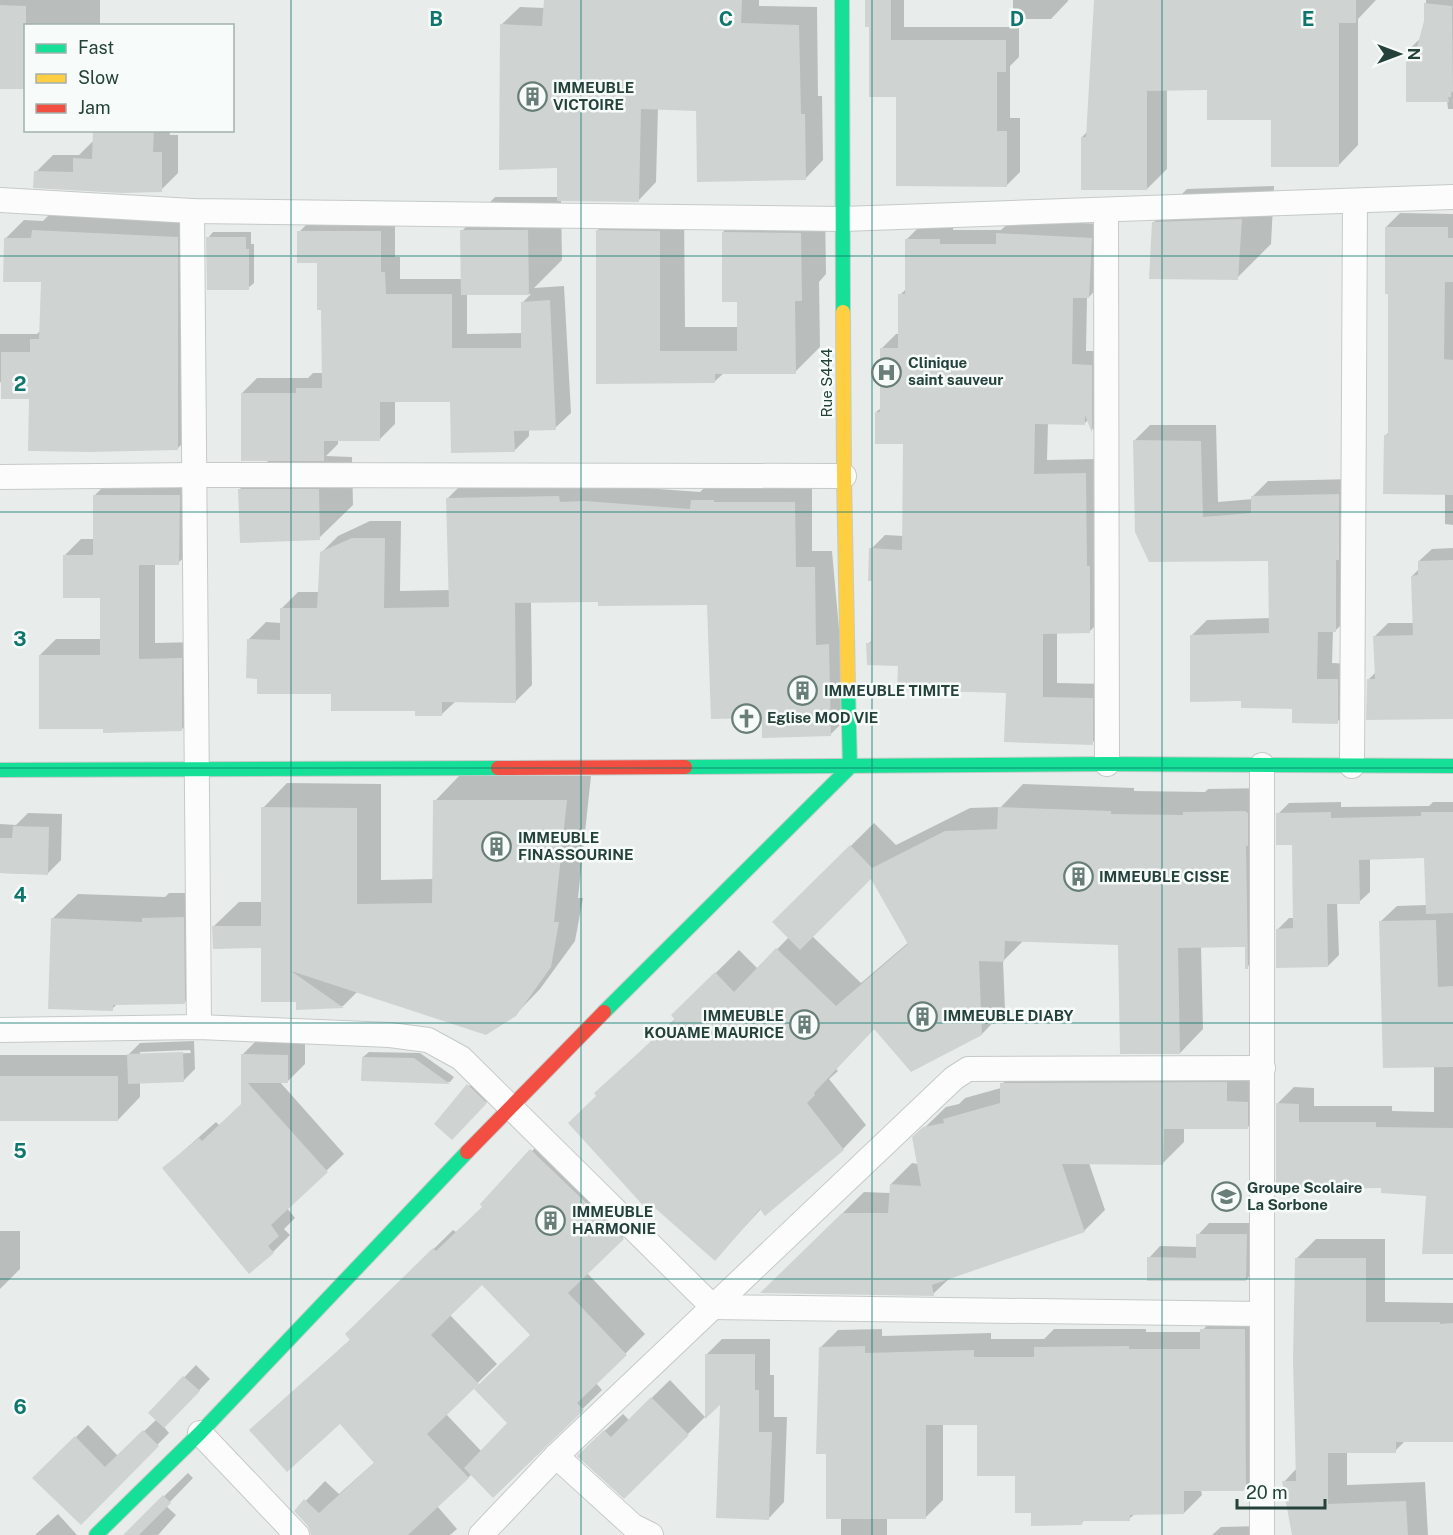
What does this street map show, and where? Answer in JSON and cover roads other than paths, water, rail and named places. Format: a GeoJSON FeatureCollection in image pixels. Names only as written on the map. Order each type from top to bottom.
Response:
{"type":"FeatureCollection","features":[{"type":"Feature","properties":{"kind":"street","name":"Rue S444"},"geometry":{"type":"LineString","coordinates":[[842,0],[844,476],[850,766]]}},
{"type":"Feature","properties":{"kind":"street"},"geometry":{"type":"LineString","coordinates":[[0,201],[192,211],[843,219],[1453,197]]}},
{"type":"Feature","properties":{"kind":"street"},"geometry":{"type":"LineString","coordinates":[[1352,766],[1355,201]]}},
{"type":"Feature","properties":{"kind":"street"},"geometry":{"type":"LineString","coordinates":[[192,211],[199,1027]]}},
{"type":"Feature","properties":{"kind":"street"},"geometry":{"type":"LineString","coordinates":[[1106,211],[1107,764]]}},
{"type":"Feature","properties":{"kind":"street"},"geometry":{"type":"LineString","coordinates":[[0,477],[844,476]]}},
{"type":"Feature","properties":{"kind":"street"},"geometry":{"type":"LineString","coordinates":[[0,770],[1107,764],[1453,766]]}},
{"type":"Feature","properties":{"kind":"street"},"geometry":{"type":"LineString","coordinates":[[1262,765],[1262,1535]]}},
{"type":"Feature","properties":{"kind":"street"},"geometry":{"type":"LineString","coordinates":[[96,1535],[200,1433],[509,1107],[850,766]]}},
{"type":"Feature","properties":{"kind":"street"},"geometry":{"type":"LineString","coordinates":[[0,1030],[199,1027],[390,1035],[428,1040],[461,1058],[713,1307],[1261,1314]]}},
{"type":"Feature","properties":{"kind":"street"},"geometry":{"type":"LineString","coordinates":[[481,1535],[556,1456],[954,1078],[968,1069],[1263,1068]]}},
{"type":"Feature","properties":{"kind":"street"},"geometry":{"type":"LineString","coordinates":[[200,1433],[297,1535]]}},
{"type":"Feature","properties":{"kind":"street"},"geometry":{"type":"LineString","coordinates":[[556,1456],[633,1526],[651,1535]]}},
{"type":"Feature","properties":{"kind":"place","name":"IMMEUBLE VICTOIRE"},"geometry":{"type":"Point","coordinates":[532,97]}},
{"type":"Feature","properties":{"kind":"place","name":"Clinique saint sauveur"},"geometry":{"type":"Point","coordinates":[887,372]}},
{"type":"Feature","properties":{"kind":"place","name":"IMMEUBLE TIMITE"},"geometry":{"type":"Point","coordinates":[803,691]}},
{"type":"Feature","properties":{"kind":"place","name":"Eglise MOD VIE"},"geometry":{"type":"Point","coordinates":[746,718]}},
{"type":"Feature","properties":{"kind":"place","name":"IMMEUBLE FINASSOURINE"},"geometry":{"type":"Point","coordinates":[497,847]}},
{"type":"Feature","properties":{"kind":"place","name":"IMMEUBLE CISSE"},"geometry":{"type":"Point","coordinates":[1078,877]}},
{"type":"Feature","properties":{"kind":"place","name":"IMMEUBLE DIABY"},"geometry":{"type":"Point","coordinates":[922,1016]}},
{"type":"Feature","properties":{"kind":"place","name":"IMMEUBLE KOUAME MAURICE"},"geometry":{"type":"Point","coordinates":[805,1025]}},
{"type":"Feature","properties":{"kind":"place","name":"Groupe Scolaire La Sorbone"},"geometry":{"type":"Point","coordinates":[1226,1197]}},
{"type":"Feature","properties":{"kind":"place","name":"IMMEUBLE HARMONIE"},"geometry":{"type":"Point","coordinates":[551,1221]}}]}
